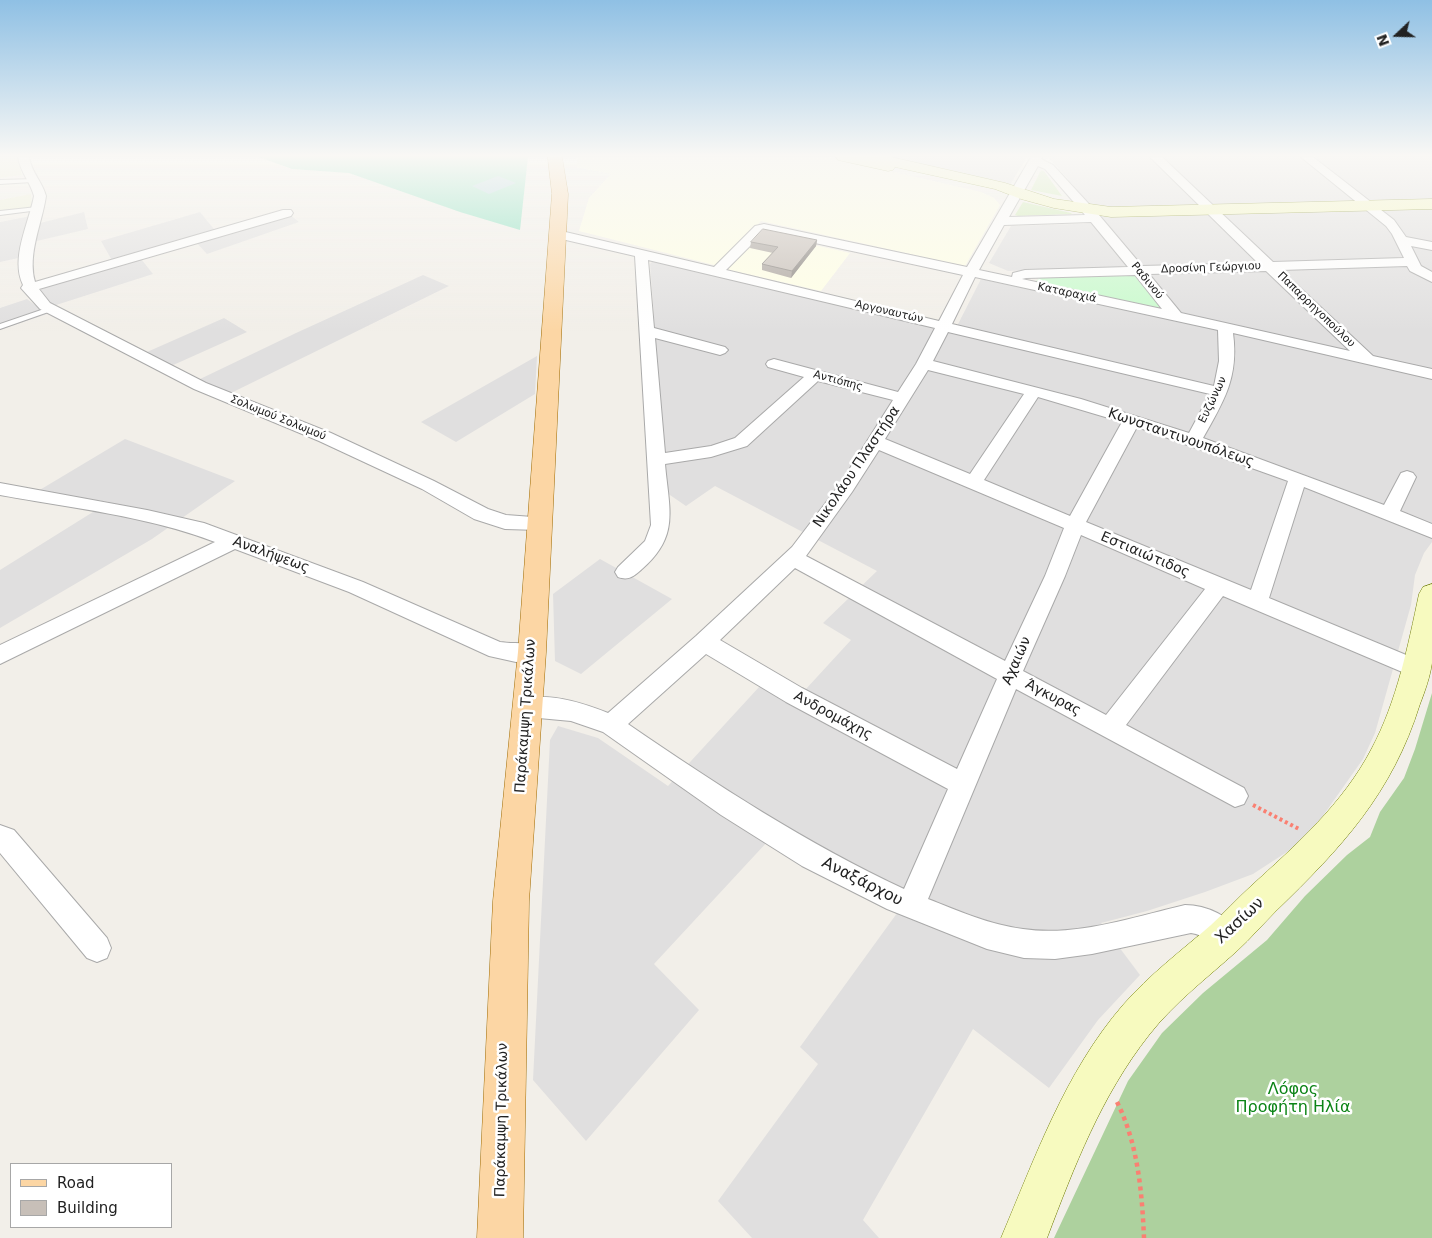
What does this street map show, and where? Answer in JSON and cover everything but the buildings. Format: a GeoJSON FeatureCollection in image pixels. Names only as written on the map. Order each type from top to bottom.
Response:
{"type":"FeatureCollection","features":[{"type":"Feature","properties":{"kind":"main road","name":"Παράκαμψη Τρικάλων"},"geometry":{"type":"LineString","coordinates":[[500,1238],[511,901],[532,652],[559,215]]}},
{"type":"Feature","properties":{"kind":"main road","name":"Χασίων"},"geometry":{"type":"LineString","coordinates":[[1024,1238],[1065,1136],[1099,1071],[1116,1046],[1153,1000],[1177,976],[1226,936],[1322,842],[1340,822],[1372,779],[1398,725],[1410,690],[1432,594]]}},
{"type":"Feature","properties":{"kind":"street"},"geometry":{"type":"LineString","coordinates":[[36,215],[26,259],[25,280],[28,288],[281,215]]}},
{"type":"Feature","properties":{"kind":"street","name":"Νικολάου Πλαστήρα"},"geometry":{"type":"LineString","coordinates":[[611,725],[704,642],[792,558],[822,522],[876,442],[924,364],[1003,215]]}},
{"type":"Feature","properties":{"kind":"street"},"geometry":{"type":"LineString","coordinates":[[999,222],[1081,215]]}},
{"type":"Feature","properties":{"kind":"street","name":"Ραδινού"},"geometry":{"type":"LineString","coordinates":[[1091,215],[1176,316]]}},
{"type":"Feature","properties":{"kind":"street","name":"Παπαρρηγοπούλου"},"geometry":{"type":"LineString","coordinates":[[1216,215],[1368,360]]}},
{"type":"Feature","properties":{"kind":"street"},"geometry":{"type":"LineString","coordinates":[[1379,215],[1390,223],[1419,271],[1432,278]]}},
{"type":"Feature","properties":{"kind":"street","name":"Καταραχιά"},"geometry":{"type":"LineString","coordinates":[[718,271],[759,229],[764,228],[1176,316],[1432,374]]}},
{"type":"Feature","properties":{"kind":"street","name":"Αργοναυτών"},"geometry":{"type":"LineString","coordinates":[[558,234],[1220,392]]}},
{"type":"Feature","properties":{"kind":"street"},"geometry":{"type":"LineString","coordinates":[[1401,240],[1432,246]]}},
{"type":"Feature","properties":{"kind":"street"},"geometry":{"type":"LineString","coordinates":[[625,572],[646,554],[658,537],[661,513],[641,253]]}},
{"type":"Feature","properties":{"kind":"street","name":"Δροσίνη Γεώργιου"},"geometry":{"type":"LineString","coordinates":[[1014,282],[1016,277],[1024,274],[1412,262]]}},
{"type":"Feature","properties":{"kind":"street","name":"Σολωμού Σολωμού"},"geometry":{"type":"LineString","coordinates":[[28,288],[38,301],[50,310],[200,386],[325,437],[428,485],[481,514],[505,522],[539,523]]}},
{"type":"Feature","properties":{"kind":"street","name":"Ευζώνων"},"geometry":{"type":"LineString","coordinates":[[1193,441],[1220,392],[1228,368],[1228,346],[1225,327]]}},
{"type":"Feature","properties":{"kind":"street"},"geometry":{"type":"LineString","coordinates":[[647,331],[720,350]]}},
{"type":"Feature","properties":{"kind":"street","name":"Αντιόπης"},"geometry":{"type":"LineString","coordinates":[[774,364],[903,398]]}},
{"type":"Feature","properties":{"kind":"street","name":"Κωνσταντινουπόλεως"},"geometry":{"type":"LineString","coordinates":[[924,364],[1132,420],[1298,478],[1432,531]]}},
{"type":"Feature","properties":{"kind":"street"},"geometry":{"type":"LineString","coordinates":[[657,460],[718,450],[741,442],[815,375]]}},
{"type":"Feature","properties":{"kind":"street"},"geometry":{"type":"LineString","coordinates":[[973,483],[1033,392]]}},
{"type":"Feature","properties":{"kind":"street","name":"Αχαιών"},"geometry":{"type":"LineString","coordinates":[[911,906],[1010,675],[1055,576],[1074,526],[1132,420]]}},
{"type":"Feature","properties":{"kind":"street","name":"Εστιαιώτιδος"},"geometry":{"type":"LineString","coordinates":[[876,442],[1415,668]]}},
{"type":"Feature","properties":{"kind":"street"},"geometry":{"type":"LineString","coordinates":[[1389,514],[1407,477]]}},
{"type":"Feature","properties":{"kind":"street"},"geometry":{"type":"LineString","coordinates":[[1257,602],[1298,478]]}},
{"type":"Feature","properties":{"kind":"street","name":"Αναλήψεως"},"geometry":{"type":"LineString","coordinates":[[0,489],[155,517],[197,528],[371,593],[497,650],[516,653],[532,652]]}},
{"type":"Feature","properties":{"kind":"street"},"geometry":{"type":"LineString","coordinates":[[0,655],[235,541]]}},
{"type":"Feature","properties":{"kind":"street","name":"Άγκυρας"},"geometry":{"type":"LineString","coordinates":[[792,558],[1235,796]]}},
{"type":"Feature","properties":{"kind":"street"},"geometry":{"type":"LineString","coordinates":[[1110,728],[1219,586]]}},
{"type":"Feature","properties":{"kind":"street","name":"Ανδρομάχης"},"geometry":{"type":"LineString","coordinates":[[704,642],[801,700],[964,785]]}},
{"type":"Feature","properties":{"kind":"street","name":"Αναξάρχου"},"geometry":{"type":"LineString","coordinates":[[528,707],[577,710],[594,716],[611,725],[716,799],[763,829],[871,887],[964,928],[1003,939],[1030,944],[1078,941],[1196,918],[1212,925],[1226,936]]}},
{"type":"Feature","properties":{"kind":"street"},"geometry":{"type":"LineString","coordinates":[[0,837],[26,864],[97,948]]}},
{"type":"Feature","properties":{"kind":"lane"},"geometry":{"type":"LineString","coordinates":[[0,327],[50,310]]}},
{"type":"Feature","properties":{"kind":"path"},"geometry":{"type":"LineString","coordinates":[[1235,796],[1322,842]]}},
{"type":"Feature","properties":{"kind":"path"},"geometry":{"type":"LineString","coordinates":[[1099,1071],[1124,1114],[1143,1212],[1144,1238]]}},
{"type":"Feature","properties":{"kind":"shaded area"},"geometry":{"type":"Polygon","coordinates":[[[73,215],[85,215],[88,229],[24,244],[23,257],[0,262],[0,222],[31,216],[28,226],[73,215]]]}},
{"type":"Feature","properties":{"kind":"shaded area"},"geometry":{"type":"Polygon","coordinates":[[[191,215],[202,215],[218,234],[286,215],[290,215],[299,222],[207,254],[192,238],[138,255],[153,274],[53,306],[33,289],[114,264],[101,241],[191,215]]]}},
{"type":"Feature","properties":{"kind":"shaded area"},"geometry":{"type":"Polygon","coordinates":[[[584,215],[994,215],[965,266],[761,221],[718,266],[579,231],[584,215]]]}},
{"type":"Feature","properties":{"kind":"shaded area"},"geometry":{"type":"Polygon","coordinates":[[[1099,215],[1432,215],[1432,542],[1424,553],[1415,575],[1411,605],[1375,733],[1363,759],[1315,827],[1296,846],[1253,874],[1147,911],[1101,923],[1140,975],[1098,1020],[1049,1088],[973,1029],[863,1220],[879,1238],[752,1238],[718,1201],[818,1064],[800,1047],[908,898],[781,827],[654,964],[699,1010],[586,1141],[533,1080],[550,740],[558,726],[598,738],[668,786],[760,686],[794,702],[851,640],[823,623],[877,571],[715,486],[686,506],[667,493],[650,264],[654,260],[954,332],[981,279],[1190,324],[1142,266],[1008,271],[989,263],[1011,226],[1106,223],[1099,215]]]}},
{"type":"Feature","properties":{"kind":"shaded area"},"geometry":{"type":"Polygon","coordinates":[[[761,233],[850,253],[821,291],[726,269],[761,233]]]}},
{"type":"Feature","properties":{"kind":"shaded area"},"geometry":{"type":"Polygon","coordinates":[[[423,275],[449,286],[231,393],[198,380],[296,333],[423,275]]]}},
{"type":"Feature","properties":{"kind":"shaded area"},"geometry":{"type":"Polygon","coordinates":[[[27,299],[47,314],[0,330],[0,308],[27,299]]]}},
{"type":"Feature","properties":{"kind":"shaded area"},"geometry":{"type":"Polygon","coordinates":[[[224,318],[247,332],[171,366],[147,352],[224,318]]]}},
{"type":"Feature","properties":{"kind":"shaded area"},"geometry":{"type":"Polygon","coordinates":[[[537,356],[535,394],[456,442],[421,422],[537,356]]]}},
{"type":"Feature","properties":{"kind":"shaded area"},"geometry":{"type":"Polygon","coordinates":[[[125,439],[235,481],[152,539],[0,628],[0,570],[109,502],[38,491],[125,439]]]}},
{"type":"Feature","properties":{"kind":"shaded area"},"geometry":{"type":"Polygon","coordinates":[[[600,559],[672,599],[581,674],[555,661],[553,594],[600,559]]]}},
{"type":"Feature","properties":{"kind":"green space"},"geometry":{"type":"Polygon","coordinates":[[[469,215],[522,215],[520,230],[469,215]]]}},
{"type":"Feature","properties":{"kind":"green space"},"geometry":{"type":"Polygon","coordinates":[[[1015,215],[1051,215],[1018,216],[1015,215]]]}},
{"type":"Feature","properties":{"kind":"green space"},"geometry":{"type":"Polygon","coordinates":[[[1134,275],[1161,308],[1038,283],[1036,281],[1040,278],[1134,275]]]}},
{"type":"Feature","properties":{"kind":"green space","name":"Λόφος Προφήτη Ηλία"},"geometry":{"type":"Polygon","coordinates":[[[1432,693],[1432,1238],[1054,1238],[1128,1081],[1162,1033],[1203,993],[1267,940],[1305,896],[1347,855],[1370,837],[1380,812],[1404,778],[1432,693]]]}}]}
